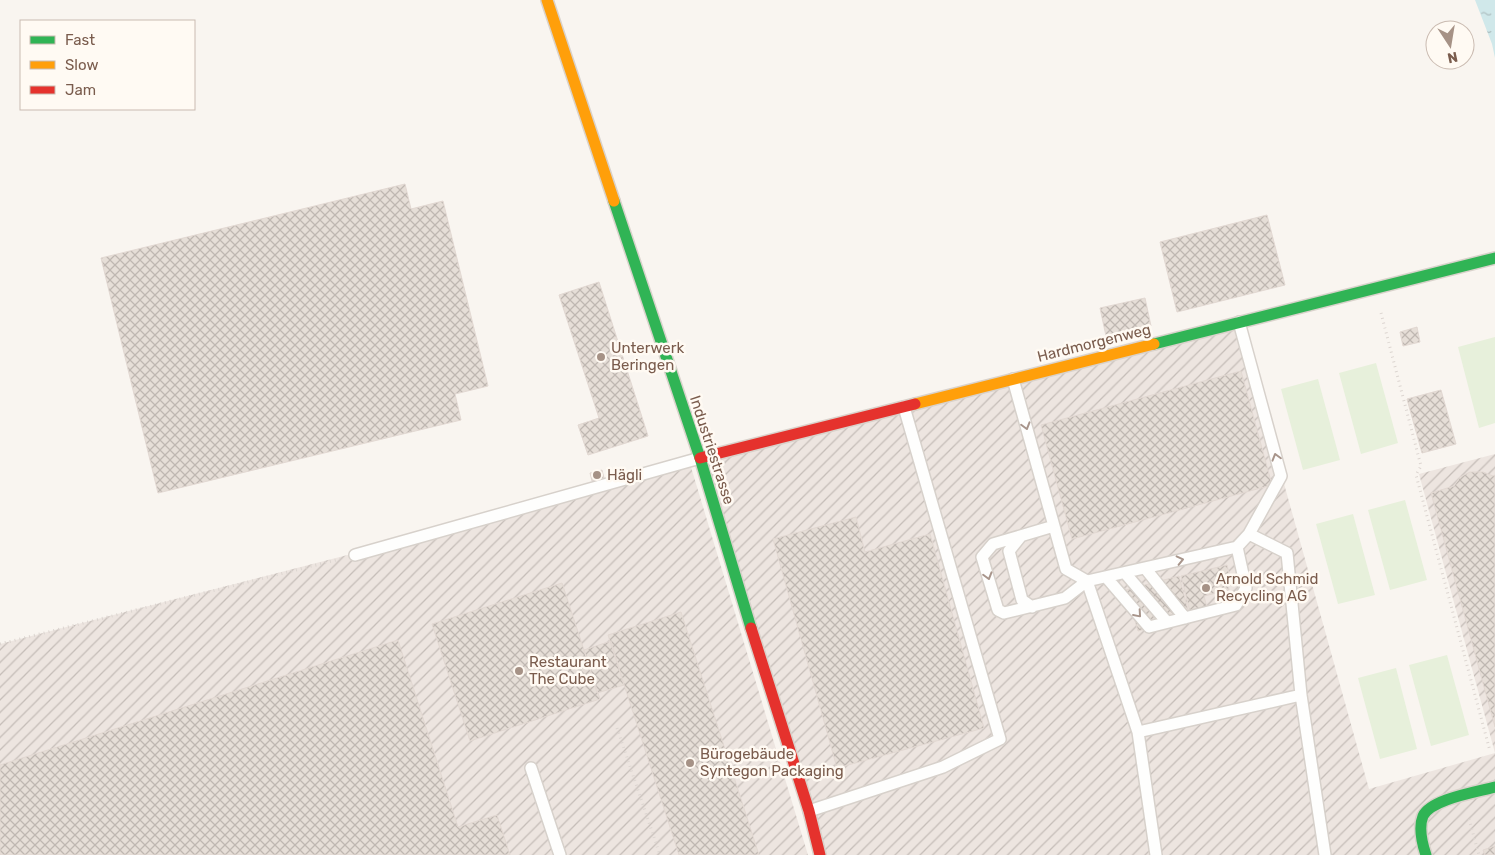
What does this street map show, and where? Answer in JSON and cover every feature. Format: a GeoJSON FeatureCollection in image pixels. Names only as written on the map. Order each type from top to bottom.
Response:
{"type":"FeatureCollection","features":[{"type":"Feature","properties":{"kind":"street","name":"Industriestrasse"},"geometry":{"type":"LineString","coordinates":[[547,0],[700,458],[755,642],[809,811],[820,855]]}},
{"type":"Feature","properties":{"kind":"street","name":"Hardmorgenweg"},"geometry":{"type":"LineString","coordinates":[[700,458],[1495,258]]}},
{"type":"Feature","properties":{"kind":"street"},"geometry":{"type":"LineString","coordinates":[[1426,855],[1421,838],[1421,822],[1428,809],[1443,802],[1495,787]]}},
{"type":"Feature","properties":{"kind":"lane"},"geometry":{"type":"LineString","coordinates":[[1054,526],[993,544],[982,557],[998,610],[1004,613],[1032,607],[1065,598],[1087,581],[1237,547],[1249,534],[1281,476],[1239,322]]}},
{"type":"Feature","properties":{"kind":"lane"},"geometry":{"type":"LineString","coordinates":[[1013,379],[1066,569],[1087,581],[1138,732],[1156,855]]}},
{"type":"Feature","properties":{"kind":"lane"},"geometry":{"type":"LineString","coordinates":[[809,811],[944,767],[1000,739],[904,407]]}},
{"type":"Feature","properties":{"kind":"lane"},"geometry":{"type":"LineString","coordinates":[[355,555],[700,458]]}},
{"type":"Feature","properties":{"kind":"lane"},"geometry":{"type":"LineString","coordinates":[[1249,534],[1286,553],[1301,694],[1325,855]]}},
{"type":"Feature","properties":{"kind":"lane"},"geometry":{"type":"LineString","coordinates":[[1020,536],[1009,550],[1022,600],[1032,607]]}},
{"type":"Feature","properties":{"kind":"lane"},"geometry":{"type":"LineString","coordinates":[[1106,577],[1149,627],[1236,605],[1246,588],[1237,547]]}},
{"type":"Feature","properties":{"kind":"lane"},"geometry":{"type":"LineString","coordinates":[[1145,568],[1185,618]]}},
{"type":"Feature","properties":{"kind":"lane"},"geometry":{"type":"LineString","coordinates":[[1125,573],[1167,622]]}},
{"type":"Feature","properties":{"kind":"lane"},"geometry":{"type":"LineString","coordinates":[[1138,732],[1301,694]]}},
{"type":"Feature","properties":{"kind":"lane"},"geometry":{"type":"LineString","coordinates":[[531,768],[560,855]]}},
{"type":"Feature","properties":{"kind":"path"},"geometry":{"type":"LineString","coordinates":[[1374,288],[1421,466],[1416,475],[1490,751]]}},
{"type":"Feature","properties":{"kind":"path"},"geometry":{"type":"LineString","coordinates":[[0,644],[355,555]]}},
{"type":"Feature","properties":{"kind":"path"},"geometry":{"type":"LineString","coordinates":[[617,728],[660,855]]}},
{"type":"Feature","properties":{"kind":"path"},"geometry":{"type":"LineString","coordinates":[[1462,796],[1479,855]]}},
{"type":"Feature","properties":{"kind":"shaded area"},"geometry":{"type":"Polygon","coordinates":[[[1239,322],[1369,789],[1495,753],[1495,855],[823,855],[700,458],[1239,322]]]}},
{"type":"Feature","properties":{"kind":"shaded area"},"geometry":{"type":"Polygon","coordinates":[[[1495,454],[1495,753],[1419,474],[1495,454]]]}},
{"type":"Feature","properties":{"kind":"shaded area"},"geometry":{"type":"Polygon","coordinates":[[[691,467],[808,855],[0,855],[0,644],[691,467]]]}},
{"type":"Feature","properties":{"kind":"green space"},"geometry":{"type":"Polygon","coordinates":[[[1495,337],[1495,423],[1479,428],[1458,347],[1495,337]]]}},
{"type":"Feature","properties":{"kind":"green space"},"geometry":{"type":"Polygon","coordinates":[[[1376,363],[1398,443],[1361,454],[1339,373],[1376,363]]]}},
{"type":"Feature","properties":{"kind":"green space"},"geometry":{"type":"Polygon","coordinates":[[[1318,379],[1340,460],[1303,470],[1281,389],[1318,379]]]}},
{"type":"Feature","properties":{"kind":"green space"},"geometry":{"type":"Polygon","coordinates":[[[1405,500],[1427,580],[1390,590],[1368,510],[1405,500]]]}},
{"type":"Feature","properties":{"kind":"green space"},"geometry":{"type":"Polygon","coordinates":[[[1353,514],[1375,595],[1338,604],[1316,524],[1353,514]]]}},
{"type":"Feature","properties":{"kind":"green space"},"geometry":{"type":"Polygon","coordinates":[[[1447,655],[1469,735],[1431,746],[1409,665],[1447,655]]]}},
{"type":"Feature","properties":{"kind":"green space"},"geometry":{"type":"Polygon","coordinates":[[[1396,668],[1417,749],[1380,759],[1358,678],[1396,668]]]}},
{"type":"Feature","properties":{"kind":"water"},"geometry":{"type":"Polygon","coordinates":[[[1475,0],[1495,0],[1495,58],[1492,44],[1475,0]]]}},
{"type":"Feature","properties":{"kind":"building"},"geometry":{"type":"Polygon","coordinates":[[[405,184],[411,209],[443,201],[488,386],[455,394],[461,420],[158,493],[101,258],[405,184]]]}},
{"type":"Feature","properties":{"kind":"building"},"geometry":{"type":"Polygon","coordinates":[[[1267,215],[1285,285],[1177,312],[1160,242],[1267,215]]]}},
{"type":"Feature","properties":{"kind":"building","name":"Unterwerk Beringen"},"geometry":{"type":"Polygon","coordinates":[[[599,282],[648,436],[588,455],[578,425],[599,418],[559,295],[599,282]]]}},
{"type":"Feature","properties":{"kind":"building"},"geometry":{"type":"Polygon","coordinates":[[[1145,298],[1151,326],[1106,336],[1100,308],[1145,298]]]}},
{"type":"Feature","properties":{"kind":"building"},"geometry":{"type":"Polygon","coordinates":[[[1417,327],[1420,342],[1403,346],[1400,332],[1417,327]]]}},
{"type":"Feature","properties":{"kind":"building"},"geometry":{"type":"Polygon","coordinates":[[[1241,371],[1272,485],[1072,539],[1041,425],[1241,371]]]}},
{"type":"Feature","properties":{"kind":"building"},"geometry":{"type":"Polygon","coordinates":[[[1441,390],[1456,444],[1422,453],[1407,399],[1441,390]]]}},
{"type":"Feature","properties":{"kind":"building","name":"Hägli"},"geometry":{"type":"Polygon","coordinates":[[[602,470],[604,478],[592,481],[590,473],[602,470]]]}},
{"type":"Feature","properties":{"kind":"building"},"geometry":{"type":"Polygon","coordinates":[[[1470,472],[1483,472],[1495,475],[1495,727],[1431,493],[1454,486],[1460,477],[1470,472]]]}},
{"type":"Feature","properties":{"kind":"building"},"geometry":{"type":"Polygon","coordinates":[[[856,517],[865,552],[930,534],[984,728],[837,768],[773,539],[856,517]]]}},
{"type":"Feature","properties":{"kind":"building","name":"Arnold Schmid Recycling AG"},"geometry":{"type":"Polygon","coordinates":[[[1227,565],[1232,585],[1228,586],[1229,590],[1204,596],[1207,608],[1190,612],[1181,576],[1227,565]]]}},
{"type":"Feature","properties":{"kind":"building"},"geometry":{"type":"Polygon","coordinates":[[[1179,576],[1190,617],[1138,631],[1126,590],[1179,576]]]}},
{"type":"Feature","properties":{"kind":"building","name":"Restaurant The Cube"},"geometry":{"type":"Polygon","coordinates":[[[562,583],[600,699],[470,741],[432,624],[562,583]]]}},
{"type":"Feature","properties":{"kind":"building","name":"Bürogebäude Syntegon Packaging"},"geometry":{"type":"Polygon","coordinates":[[[681,612],[759,855],[679,855],[608,635],[681,612]]]}},
{"type":"Feature","properties":{"kind":"building"},"geometry":{"type":"Polygon","coordinates":[[[398,640],[458,827],[497,815],[510,855],[0,855],[0,765],[398,640]]]}},
{"type":"Feature","properties":{"kind":"building"},"geometry":{"type":"Polygon","coordinates":[[[611,641],[624,685],[597,693],[584,650],[611,641]]]}},
{"type":"Feature","properties":{"kind":"building"},"geometry":{"type":"Polygon","coordinates":[[[1495,846],[1495,855],[1485,855],[1483,850],[1495,846]]]}},
{"type":"Feature","properties":{"kind":"traffic: fast"},"geometry":{"type":"LineString","coordinates":[[614,201],[700,458],[751,628]]}},
{"type":"Feature","properties":{"kind":"traffic: fast"},"geometry":{"type":"LineString","coordinates":[[1154,344],[1495,258]]}},
{"type":"Feature","properties":{"kind":"traffic: fast"},"geometry":{"type":"LineString","coordinates":[[1426,855],[1422,841],[1421,825],[1423,816],[1428,810],[1455,797],[1495,787]]}},
{"type":"Feature","properties":{"kind":"traffic: slow"},"geometry":{"type":"LineString","coordinates":[[547,0],[614,201]]}},
{"type":"Feature","properties":{"kind":"traffic: slow"},"geometry":{"type":"LineString","coordinates":[[915,404],[1154,344]]}},
{"type":"Feature","properties":{"kind":"traffic: jam"},"geometry":{"type":"LineString","coordinates":[[700,458],[915,404]]}},
{"type":"Feature","properties":{"kind":"traffic: jam"},"geometry":{"type":"LineString","coordinates":[[751,628],[809,811],[820,855]]}},
{"type":"Feature","properties":{"kind":"place","name":"Unterwerk Beringen"},"geometry":{"type":"Point","coordinates":[601,357]}},
{"type":"Feature","properties":{"kind":"place","name":"Hägli"},"geometry":{"type":"Point","coordinates":[597,475]}},
{"type":"Feature","properties":{"kind":"place","name":"Arnold Schmid Recycling AG"},"geometry":{"type":"Point","coordinates":[1206,588]}},
{"type":"Feature","properties":{"kind":"place","name":"Restaurant The Cube"},"geometry":{"type":"Point","coordinates":[519,671]}},
{"type":"Feature","properties":{"kind":"place","name":"Bürogebäude Syntegon Packaging"},"geometry":{"type":"Point","coordinates":[690,763]}}]}
